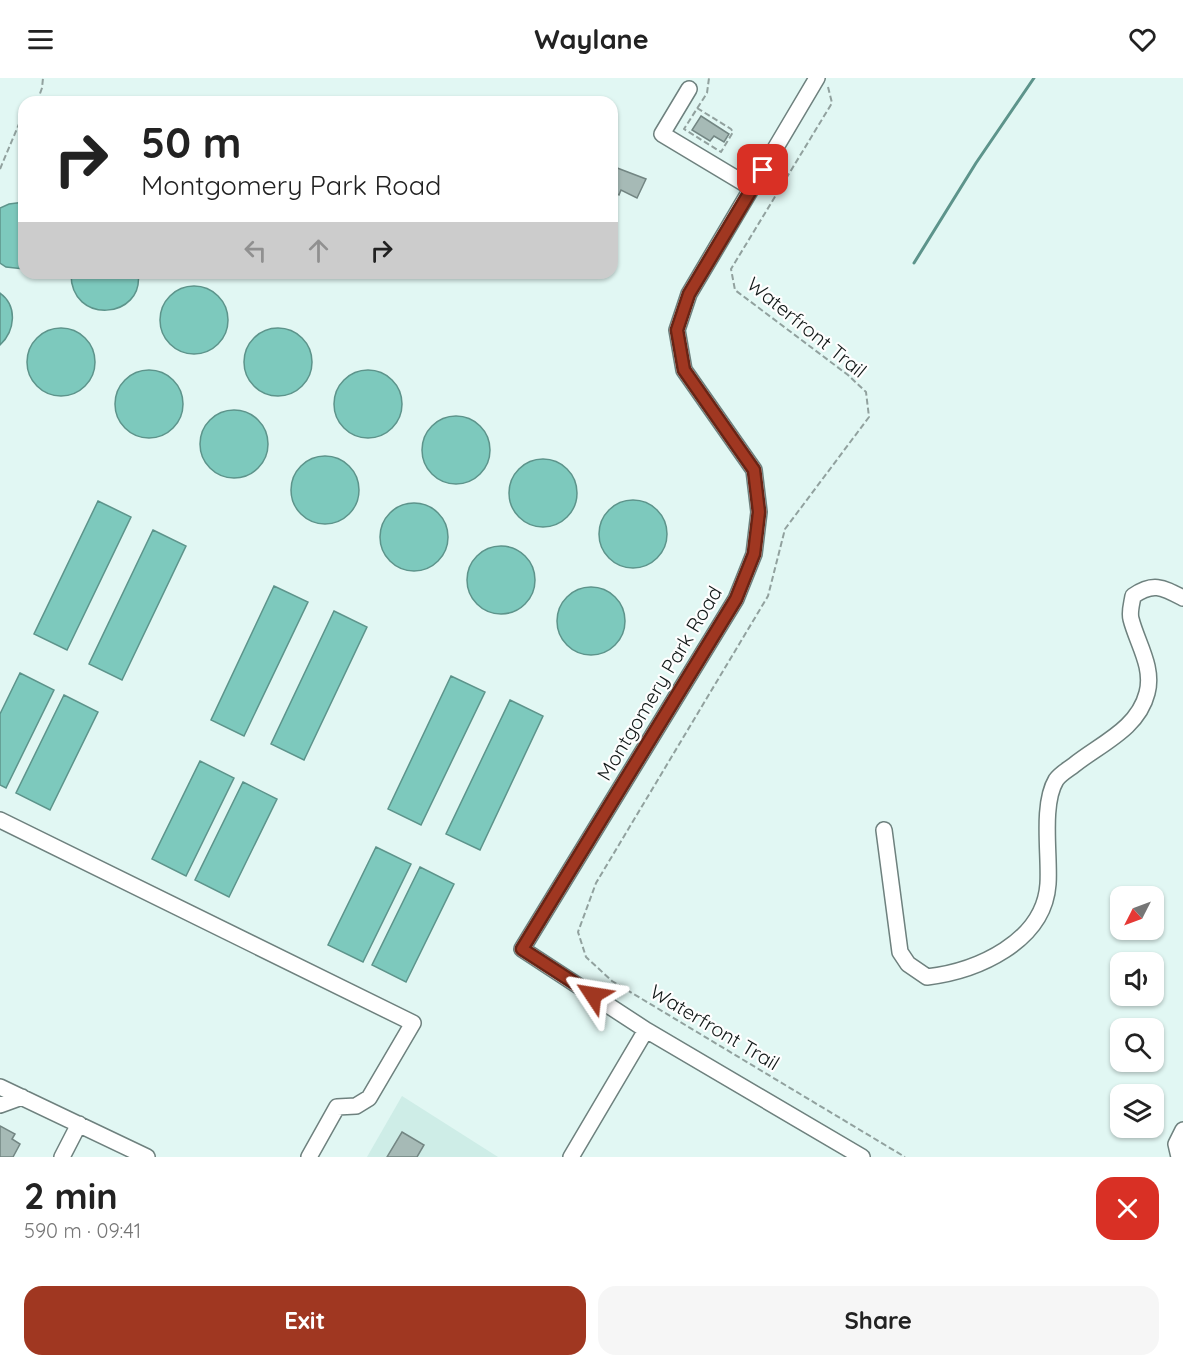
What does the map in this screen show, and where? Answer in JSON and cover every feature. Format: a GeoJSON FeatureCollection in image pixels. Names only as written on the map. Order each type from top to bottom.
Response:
{"type":"FeatureCollection","features":[{"type":"Feature","properties":{"kind":"street","name":"Montgomery Park Road"},"geometry":{"type":"LineString","coordinates":[[821,79],[689,294],[677,330],[684,370],[754,470],[759,512],[754,554],[736,599],[522,949],[646,1030],[862,1157]]}},
{"type":"Feature","properties":{"kind":"street"},"geometry":{"type":"LineString","coordinates":[[689,89],[662,134],[752,188]]}},
{"type":"Feature","properties":{"kind":"street"},"geometry":{"type":"LineString","coordinates":[[885,830],[900,952],[908,964],[927,977],[951,974],[1004,952],[1037,920],[1048,886],[1046,837],[1050,802],[1056,780],[1088,754],[1118,734],[1140,712],[1148,692],[1147,663],[1130,616],[1132,596],[1146,586],[1164,588],[1183,598]]}},
{"type":"Feature","properties":{"kind":"street"},"geometry":{"type":"LineString","coordinates":[[0,820],[413,1023],[369,1098],[356,1106],[337,1107],[309,1157]]}},
{"type":"Feature","properties":{"kind":"street"},"geometry":{"type":"LineString","coordinates":[[571,1157],[646,1030]]}},
{"type":"Feature","properties":{"kind":"street"},"geometry":{"type":"LineString","coordinates":[[0,1086],[147,1157]]}},
{"type":"Feature","properties":{"kind":"street"},"geometry":{"type":"LineString","coordinates":[[0,1105],[22,1097]]}},
{"type":"Feature","properties":{"kind":"street"},"geometry":{"type":"LineString","coordinates":[[62,1157],[79,1124]]}},
{"type":"Feature","properties":{"kind":"street"},"geometry":{"type":"LineString","coordinates":[[1179,1157],[1176,1144],[1183,1130]]}},
{"type":"Feature","properties":{"kind":"path"},"geometry":{"type":"LineString","coordinates":[[39,96],[43,78]]}},
{"type":"Feature","properties":{"kind":"path"},"geometry":{"type":"LineString","coordinates":[[697,108],[733,132],[721,152],[684,129],[697,108],[710,87],[709,78]]}},
{"type":"Feature","properties":{"kind":"path","name":"Waterfront Trail"},"geometry":{"type":"LineString","coordinates":[[821,79],[832,103],[731,269],[735,290],[848,375],[866,392],[869,417],[785,529],[768,596],[596,883],[578,932],[586,957],[612,981],[905,1157]]}},
{"type":"Feature","properties":{"kind":"path"},"geometry":{"type":"LineString","coordinates":[[0,169],[18,126]]}},
{"type":"Feature","properties":{"kind":"shaded area"},"geometry":{"type":"Polygon","coordinates":[[[18,203],[18,268],[6,267],[0,263],[0,208],[18,203]]]}},
{"type":"Feature","properties":{"kind":"shaded area"},"geometry":{"type":"Polygon","coordinates":[[[72,279],[138,279],[137,288],[130,300],[120,307],[107,310],[94,308],[82,302],[74,290],[72,279]]]}},
{"type":"Feature","properties":{"kind":"shaded area"},"geometry":{"type":"Polygon","coordinates":[[[194,286],[207,289],[218,296],[225,307],[228,320],[225,333],[218,344],[207,351],[194,354],[181,351],[170,344],[163,333],[160,320],[163,307],[170,296],[181,289],[194,286]]]}},
{"type":"Feature","properties":{"kind":"shaded area"},"geometry":{"type":"Polygon","coordinates":[[[0,293],[10,305],[12,319],[9,333],[0,345],[0,293]]]}},
{"type":"Feature","properties":{"kind":"shaded area"},"geometry":{"type":"Polygon","coordinates":[[[61,328],[74,331],[85,338],[92,349],[95,362],[92,375],[85,386],[74,393],[61,396],[48,393],[37,386],[30,375],[27,362],[30,349],[37,338],[48,331],[61,328]]]}},
{"type":"Feature","properties":{"kind":"shaded area"},"geometry":{"type":"Polygon","coordinates":[[[278,328],[291,331],[302,338],[309,349],[312,362],[309,375],[302,386],[291,393],[278,396],[265,393],[254,386],[247,375],[244,362],[247,349],[254,338],[265,331],[278,328]]]}},
{"type":"Feature","properties":{"kind":"shaded area"},"geometry":{"type":"Polygon","coordinates":[[[149,370],[162,373],[173,380],[180,391],[183,404],[180,417],[173,428],[162,435],[149,438],[136,435],[125,428],[118,417],[115,404],[118,391],[125,380],[136,373],[149,370]]]}},
{"type":"Feature","properties":{"kind":"shaded area"},"geometry":{"type":"Polygon","coordinates":[[[368,370],[381,373],[392,380],[399,391],[402,404],[399,417],[392,428],[381,435],[368,438],[355,435],[344,428],[337,417],[334,404],[337,391],[344,380],[355,373],[368,370]]]}},
{"type":"Feature","properties":{"kind":"shaded area"},"geometry":{"type":"Polygon","coordinates":[[[234,410],[247,413],[258,420],[265,431],[268,444],[265,457],[258,468],[247,475],[234,478],[221,475],[210,468],[203,457],[200,444],[203,431],[210,420],[221,413],[234,410]]]}},
{"type":"Feature","properties":{"kind":"shaded area"},"geometry":{"type":"Polygon","coordinates":[[[456,416],[469,419],[480,426],[487,437],[490,450],[487,463],[480,474],[469,481],[456,484],[443,481],[432,474],[425,463],[422,450],[425,437],[432,426],[443,419],[456,416]]]}},
{"type":"Feature","properties":{"kind":"shaded area"},"geometry":{"type":"Polygon","coordinates":[[[325,456],[338,459],[349,466],[356,477],[359,490],[356,503],[349,514],[338,521],[325,524],[312,521],[301,514],[294,503],[291,490],[294,477],[301,466],[312,459],[325,456]]]}},
{"type":"Feature","properties":{"kind":"shaded area"},"geometry":{"type":"Polygon","coordinates":[[[543,459],[556,462],[567,469],[574,480],[577,493],[574,506],[567,517],[556,524],[543,527],[530,524],[519,517],[512,506],[509,493],[512,480],[519,469],[530,462],[543,459]]]}},
{"type":"Feature","properties":{"kind":"shaded area"},"geometry":{"type":"Polygon","coordinates":[[[633,500],[646,503],[657,510],[664,521],[667,534],[664,547],[657,558],[646,565],[633,568],[620,565],[609,558],[602,547],[599,534],[602,521],[609,510],[620,503],[633,500]]]}},
{"type":"Feature","properties":{"kind":"shaded area"},"geometry":{"type":"Polygon","coordinates":[[[98,501],[131,517],[67,650],[34,634],[98,501]]]}},
{"type":"Feature","properties":{"kind":"shaded area"},"geometry":{"type":"Polygon","coordinates":[[[414,503],[427,506],[438,513],[445,524],[448,537],[445,550],[438,561],[427,568],[414,571],[401,568],[390,561],[383,550],[380,537],[383,524],[390,513],[401,506],[414,503]]]}},
{"type":"Feature","properties":{"kind":"shaded area"},"geometry":{"type":"Polygon","coordinates":[[[153,530],[186,546],[122,680],[89,664],[153,530]]]}},
{"type":"Feature","properties":{"kind":"shaded area"},"geometry":{"type":"Polygon","coordinates":[[[501,546],[514,549],[525,556],[532,567],[535,580],[532,593],[525,604],[514,611],[501,614],[488,611],[477,604],[470,593],[467,580],[470,567],[477,556],[488,549],[501,546]]]}},
{"type":"Feature","properties":{"kind":"shaded area"},"geometry":{"type":"Polygon","coordinates":[[[274,586],[308,602],[244,736],[211,720],[274,586]]]}},
{"type":"Feature","properties":{"kind":"shaded area"},"geometry":{"type":"Polygon","coordinates":[[[591,587],[604,590],[615,597],[622,608],[625,621],[622,634],[615,645],[604,652],[591,655],[578,652],[567,645],[560,634],[557,621],[560,608],[567,597],[578,590],[591,587]]]}},
{"type":"Feature","properties":{"kind":"shaded area"},"geometry":{"type":"Polygon","coordinates":[[[334,611],[367,627],[304,760],[271,744],[334,611]]]}},
{"type":"Feature","properties":{"kind":"shaded area"},"geometry":{"type":"Polygon","coordinates":[[[20,673],[54,690],[6,788],[0,785],[0,714],[20,673]]]}},
{"type":"Feature","properties":{"kind":"shaded area"},"geometry":{"type":"Polygon","coordinates":[[[451,676],[485,692],[421,825],[388,809],[451,676]]]}},
{"type":"Feature","properties":{"kind":"shaded area"},"geometry":{"type":"Polygon","coordinates":[[[64,695],[98,712],[50,810],[16,793],[64,695]]]}},
{"type":"Feature","properties":{"kind":"shaded area"},"geometry":{"type":"Polygon","coordinates":[[[510,700],[543,716],[480,850],[446,834],[510,700]]]}},
{"type":"Feature","properties":{"kind":"shaded area"},"geometry":{"type":"Polygon","coordinates":[[[200,761],[234,778],[186,876],[152,859],[200,761]]]}},
{"type":"Feature","properties":{"kind":"shaded area"},"geometry":{"type":"Polygon","coordinates":[[[243,782],[277,799],[229,897],[195,880],[243,782]]]}},
{"type":"Feature","properties":{"kind":"shaded area"},"geometry":{"type":"Polygon","coordinates":[[[376,847],[411,864],[363,962],[328,945],[376,847]]]}},
{"type":"Feature","properties":{"kind":"shaded area"},"geometry":{"type":"Polygon","coordinates":[[[420,867],[454,884],[406,982],[372,965],[420,867]]]}},
{"type":"Feature","properties":{"kind":"shaded area"},"geometry":{"type":"Polygon","coordinates":[[[402,1096],[498,1157],[367,1157],[402,1096]]]}},
{"type":"Feature","properties":{"kind":"building"},"geometry":{"type":"Polygon","coordinates":[[[701,116],[729,134],[724,142],[714,136],[710,141],[692,130],[701,116]]]}},
{"type":"Feature","properties":{"kind":"building"},"geometry":{"type":"Polygon","coordinates":[[[618,168],[646,179],[637,198],[621,190],[619,195],[618,168]]]}},
{"type":"Feature","properties":{"kind":"building"},"geometry":{"type":"Polygon","coordinates":[[[0,1126],[15,1134],[12,1139],[20,1144],[13,1157],[0,1157],[0,1126]]]}},
{"type":"Feature","properties":{"kind":"building"},"geometry":{"type":"Polygon","coordinates":[[[402,1132],[424,1145],[417,1157],[387,1157],[402,1132]]]}},
{"type":"Feature","properties":{"kind":"waterway"},"geometry":{"type":"LineString","coordinates":[[914,263],[976,163],[1034,78]]}},
{"type":"Feature","properties":{"kind":"route"},"geometry":{"type":"LineString","coordinates":[[593,995],[522,949],[736,599],[754,554],[759,512],[754,470],[684,370],[677,330],[689,294],[763,170]]}}]}
